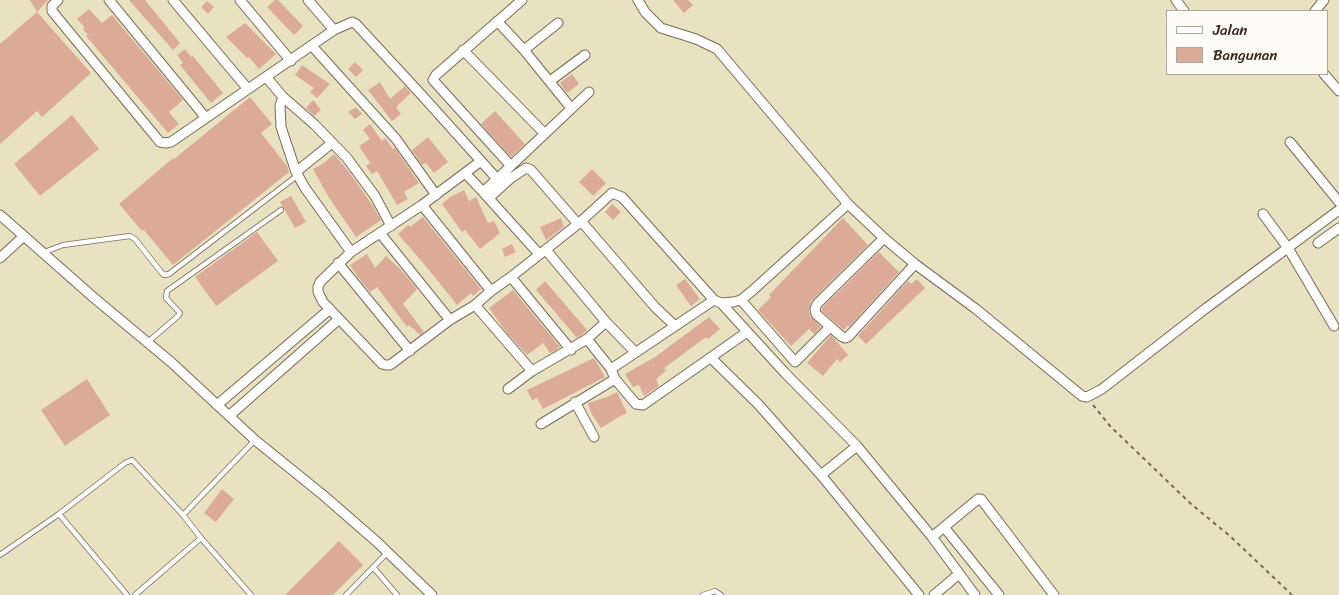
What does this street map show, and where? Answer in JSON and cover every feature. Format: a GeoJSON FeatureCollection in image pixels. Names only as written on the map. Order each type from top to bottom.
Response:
{"type":"FeatureCollection","features":[{"type":"Feature","properties":{"kind":"street"},"geometry":{"type":"LineString","coordinates":[[58,0],[52,6],[52,11],[160,142],[170,142],[247,88],[267,78],[334,30],[352,22],[356,24],[500,182]]}},
{"type":"Feature","properties":{"kind":"street"},"geometry":{"type":"LineString","coordinates":[[109,0],[206,118]]}},
{"type":"Feature","properties":{"kind":"street"},"geometry":{"type":"LineString","coordinates":[[173,0],[247,88]]}},
{"type":"Feature","properties":{"kind":"street"},"geometry":{"type":"LineString","coordinates":[[240,0],[291,61]]}},
{"type":"Feature","properties":{"kind":"street"},"geometry":{"type":"LineString","coordinates":[[308,0],[334,30]]}},
{"type":"Feature","properties":{"kind":"street"},"geometry":{"type":"LineString","coordinates":[[511,166],[433,82],[433,78],[522,0]]}},
{"type":"Feature","properties":{"kind":"street"},"geometry":{"type":"LineString","coordinates":[[638,0],[645,12],[661,28],[696,39],[717,49],[848,204],[915,264],[976,309],[1082,396],[1088,397],[1102,389],[1339,210]]}},
{"type":"Feature","properties":{"kind":"street"},"geometry":{"type":"LineString","coordinates":[[497,21],[524,50],[571,108]]}},
{"type":"Feature","properties":{"kind":"street"},"geometry":{"type":"LineString","coordinates":[[524,50],[558,23]]}},
{"type":"Feature","properties":{"kind":"street"},"geometry":{"type":"LineString","coordinates":[[312,46],[396,139],[436,195]]}},
{"type":"Feature","properties":{"kind":"street"},"geometry":{"type":"LineString","coordinates":[[463,50],[544,133]]}},
{"type":"Feature","properties":{"kind":"street"},"geometry":{"type":"LineString","coordinates":[[550,81],[585,55]]}},
{"type":"Feature","properties":{"kind":"street"},"geometry":{"type":"LineString","coordinates":[[1325,75],[1339,91]]}},
{"type":"Feature","properties":{"kind":"street"},"geometry":{"type":"LineString","coordinates":[[267,78],[283,97],[315,125],[357,170],[375,196],[391,226]]}},
{"type":"Feature","properties":{"kind":"street"},"geometry":{"type":"LineString","coordinates":[[486,195],[500,182],[511,166],[544,133],[589,92]]}},
{"type":"Feature","properties":{"kind":"street"},"geometry":{"type":"LineString","coordinates":[[283,97],[280,106],[281,127],[297,174],[351,252]]}},
{"type":"Feature","properties":{"kind":"street"},"geometry":{"type":"LineString","coordinates":[[1290,142],[1339,202]]}},
{"type":"Feature","properties":{"kind":"street"},"geometry":{"type":"LineString","coordinates":[[297,174],[332,143]]}},
{"type":"Feature","properties":{"kind":"street"},"geometry":{"type":"LineString","coordinates":[[480,161],[422,205],[351,252],[320,282],[318,292],[330,309],[382,364],[390,365],[450,320],[475,305],[580,222],[612,193],[622,197],[784,373],[858,446],[932,537],[975,595]]}},
{"type":"Feature","properties":{"kind":"street"},"geometry":{"type":"LineString","coordinates":[[500,182],[526,168],[531,170],[655,307],[674,325]]}},
{"type":"Feature","properties":{"kind":"street"},"geometry":{"type":"LineString","coordinates":[[465,173],[635,352]]}},
{"type":"Feature","properties":{"kind":"street"},"geometry":{"type":"LineString","coordinates":[[611,369],[674,325],[717,302],[741,300],[848,204]]}},
{"type":"Feature","properties":{"kind":"street"},"geometry":{"type":"LineString","coordinates":[[422,205],[491,291]]}},
{"type":"Feature","properties":{"kind":"street"},"geometry":{"type":"LineString","coordinates":[[1263,214],[1288,248],[1334,326]]}},
{"type":"Feature","properties":{"kind":"street"},"geometry":{"type":"LineString","coordinates":[[0,215],[148,342],[255,440],[324,495],[388,552],[432,595]]}},
{"type":"Feature","properties":{"kind":"street"},"geometry":{"type":"LineString","coordinates":[[1318,242],[1339,228]]}},
{"type":"Feature","properties":{"kind":"street"},"geometry":{"type":"LineString","coordinates":[[380,233],[450,320]]}},
{"type":"Feature","properties":{"kind":"street"},"geometry":{"type":"LineString","coordinates":[[0,258],[24,236]]}},
{"type":"Feature","properties":{"kind":"street"},"geometry":{"type":"LineString","coordinates":[[884,238],[817,304],[816,314],[830,327],[841,336],[848,337],[915,264]]}},
{"type":"Feature","properties":{"kind":"street"},"geometry":{"type":"LineString","coordinates":[[338,263],[410,350]]}},
{"type":"Feature","properties":{"kind":"street"},"geometry":{"type":"LineString","coordinates":[[510,277],[570,350]]}},
{"type":"Feature","properties":{"kind":"street"},"geometry":{"type":"LineString","coordinates":[[741,300],[795,362],[830,327]]}},
{"type":"Feature","properties":{"kind":"street"},"geometry":{"type":"LineString","coordinates":[[475,305],[532,371]]}},
{"type":"Feature","properties":{"kind":"street"},"geometry":{"type":"LineString","coordinates":[[217,406],[275,354],[330,309]]}},
{"type":"Feature","properties":{"kind":"street"},"geometry":{"type":"LineString","coordinates":[[229,416],[339,319]]}},
{"type":"Feature","properties":{"kind":"street"},"geometry":{"type":"LineString","coordinates":[[508,389],[532,371],[587,339],[606,322]]}},
{"type":"Feature","properties":{"kind":"street"},"geometry":{"type":"LineString","coordinates":[[587,339],[611,369],[615,379],[636,404],[642,405],[747,332]]}},
{"type":"Feature","properties":{"kind":"street"},"geometry":{"type":"LineString","coordinates":[[275,354],[285,366]]}},
{"type":"Feature","properties":{"kind":"street"},"geometry":{"type":"LineString","coordinates":[[711,358],[758,404],[821,475],[919,595]]}},
{"type":"Feature","properties":{"kind":"street"},"geometry":{"type":"LineString","coordinates":[[541,424],[615,379]]}},
{"type":"Feature","properties":{"kind":"street"},"geometry":{"type":"LineString","coordinates":[[575,402],[594,437]]}},
{"type":"Feature","properties":{"kind":"street"},"geometry":{"type":"LineString","coordinates":[[821,475],[858,446]]}},
{"type":"Feature","properties":{"kind":"street"},"geometry":{"type":"LineString","coordinates":[[932,537],[978,499],[981,499],[1054,595]]}},
{"type":"Feature","properties":{"kind":"street"},"geometry":{"type":"LineString","coordinates":[[944,527],[999,595]]}},
{"type":"Feature","properties":{"kind":"street"},"geometry":{"type":"LineString","coordinates":[[934,595],[959,574]]}},
{"type":"Feature","properties":{"kind":"lane"},"geometry":{"type":"LineString","coordinates":[[42,253],[63,245],[130,236],[164,275],[169,274],[297,174]]}},
{"type":"Feature","properties":{"kind":"lane"},"geometry":{"type":"LineString","coordinates":[[148,342],[180,313],[166,298],[167,291],[281,210]]}},
{"type":"Feature","properties":{"kind":"lane"},"geometry":{"type":"LineString","coordinates":[[183,515],[255,440]]}},
{"type":"Feature","properties":{"kind":"lane"},"geometry":{"type":"LineString","coordinates":[[0,554],[59,514],[125,463],[132,460],[183,515],[251,595]]}},
{"type":"Feature","properties":{"kind":"lane"},"geometry":{"type":"LineString","coordinates":[[59,514],[127,595]]}},
{"type":"Feature","properties":{"kind":"lane"},"geometry":{"type":"LineString","coordinates":[[135,595],[201,538]]}},
{"type":"Feature","properties":{"kind":"lane"},"geometry":{"type":"LineString","coordinates":[[346,595],[388,552]]}},
{"type":"Feature","properties":{"kind":"lane"},"geometry":{"type":"LineString","coordinates":[[373,567],[397,595]]}},
{"type":"Feature","properties":{"kind":"lane"},"geometry":{"type":"LineString","coordinates":[[703,595],[715,591],[721,595]]}},
{"type":"Feature","properties":{"kind":"path"},"geometry":{"type":"LineString","coordinates":[[1088,397],[1110,426],[1190,503],[1231,537],[1292,595]]}},
{"type":"Feature","properties":{"kind":"building"},"geometry":{"type":"Polygon","coordinates":[[[30,0],[48,0],[37,12],[30,0]]]}},
{"type":"Feature","properties":{"kind":"building"},"geometry":{"type":"Polygon","coordinates":[[[129,0],[145,0],[180,43],[173,50],[129,0]]]}},
{"type":"Feature","properties":{"kind":"building"},"geometry":{"type":"Polygon","coordinates":[[[275,0],[278,0],[303,26],[294,35],[267,7],[275,0]]]}},
{"type":"Feature","properties":{"kind":"building"},"geometry":{"type":"Polygon","coordinates":[[[673,0],[688,0],[693,5],[684,13],[673,0]]]}},
{"type":"Feature","properties":{"kind":"building"},"geometry":{"type":"Polygon","coordinates":[[[207,1],[214,7],[208,14],[201,7],[207,1]]]}},
{"type":"Feature","properties":{"kind":"building"},"geometry":{"type":"Polygon","coordinates":[[[89,9],[102,23],[112,15],[183,100],[169,112],[179,124],[168,133],[86,36],[88,35],[83,29],[85,28],[77,19],[89,9]]]}},
{"type":"Feature","properties":{"kind":"building"},"geometry":{"type":"Polygon","coordinates":[[[37,12],[91,73],[42,117],[37,111],[0,144],[0,44],[37,12]]]}},
{"type":"Feature","properties":{"kind":"building"},"geometry":{"type":"Polygon","coordinates":[[[245,23],[276,54],[259,69],[249,57],[247,58],[226,37],[245,23]]]}},
{"type":"Feature","properties":{"kind":"building"},"geometry":{"type":"Polygon","coordinates":[[[185,49],[223,93],[211,103],[180,65],[183,63],[177,55],[185,49]]]}},
{"type":"Feature","properties":{"kind":"building"},"geometry":{"type":"Polygon","coordinates":[[[355,62],[363,70],[356,77],[348,69],[355,62]]]}},
{"type":"Feature","properties":{"kind":"building"},"geometry":{"type":"Polygon","coordinates":[[[302,65],[330,84],[317,98],[310,92],[314,88],[295,75],[302,65]]]}},
{"type":"Feature","properties":{"kind":"building"},"geometry":{"type":"Polygon","coordinates":[[[572,74],[579,84],[567,93],[560,83],[572,74]]]}},
{"type":"Feature","properties":{"kind":"building"},"geometry":{"type":"Polygon","coordinates":[[[380,82],[390,99],[405,86],[411,93],[396,107],[401,114],[392,121],[368,90],[380,82]]]}},
{"type":"Feature","properties":{"kind":"building"},"geometry":{"type":"Polygon","coordinates":[[[250,97],[272,124],[261,133],[287,166],[289,172],[173,265],[119,204],[250,97]]]}},
{"type":"Feature","properties":{"kind":"building"},"geometry":{"type":"Polygon","coordinates":[[[313,100],[321,110],[314,116],[306,108],[313,100]]]}},
{"type":"Feature","properties":{"kind":"building"},"geometry":{"type":"Polygon","coordinates":[[[356,107],[362,114],[355,119],[348,112],[356,107]]]}},
{"type":"Feature","properties":{"kind":"building"},"geometry":{"type":"Polygon","coordinates":[[[495,111],[525,144],[511,157],[481,124],[495,111]]]}},
{"type":"Feature","properties":{"kind":"building"},"geometry":{"type":"Polygon","coordinates":[[[72,115],[99,149],[40,196],[14,164],[72,115]]]}},
{"type":"Feature","properties":{"kind":"building"},"geometry":{"type":"Polygon","coordinates":[[[370,124],[382,141],[385,138],[393,149],[395,148],[419,183],[404,192],[408,199],[397,205],[377,171],[372,174],[366,166],[370,163],[359,146],[370,139],[363,130],[370,124]]]}},
{"type":"Feature","properties":{"kind":"building"},"geometry":{"type":"Polygon","coordinates":[[[428,137],[448,162],[434,173],[426,163],[422,165],[412,150],[428,137]]]}},
{"type":"Feature","properties":{"kind":"building"},"geometry":{"type":"Polygon","coordinates":[[[334,154],[350,173],[381,220],[356,237],[328,196],[313,169],[324,163],[334,154]]]}},
{"type":"Feature","properties":{"kind":"building"},"geometry":{"type":"Polygon","coordinates":[[[592,169],[606,183],[593,196],[579,182],[592,169]]]}},
{"type":"Feature","properties":{"kind":"building"},"geometry":{"type":"Polygon","coordinates":[[[464,190],[469,201],[476,197],[488,223],[494,221],[500,233],[480,249],[465,230],[462,232],[442,204],[450,197],[464,190]]]}},
{"type":"Feature","properties":{"kind":"building"},"geometry":{"type":"Polygon","coordinates":[[[291,196],[306,222],[295,228],[280,202],[291,196]]]}},
{"type":"Feature","properties":{"kind":"building"},"geometry":{"type":"Polygon","coordinates":[[[612,204],[621,212],[613,220],[605,212],[612,204]]]}},
{"type":"Feature","properties":{"kind":"building"},"geometry":{"type":"Polygon","coordinates":[[[423,217],[481,289],[473,296],[471,293],[457,305],[398,234],[408,225],[410,227],[423,217]]]}},
{"type":"Feature","properties":{"kind":"building"},"geometry":{"type":"Polygon","coordinates":[[[561,218],[564,227],[546,240],[540,227],[561,218]]]}},
{"type":"Feature","properties":{"kind":"building"},"geometry":{"type":"Polygon","coordinates":[[[843,218],[868,245],[811,301],[810,316],[821,327],[814,334],[809,329],[791,346],[758,310],[771,297],[769,295],[843,218]]]}},
{"type":"Feature","properties":{"kind":"building"},"geometry":{"type":"Polygon","coordinates":[[[257,232],[278,261],[216,306],[195,277],[257,232]]]}},
{"type":"Feature","properties":{"kind":"building"},"geometry":{"type":"Polygon","coordinates":[[[512,244],[516,252],[505,257],[502,249],[512,244]]]}},
{"type":"Feature","properties":{"kind":"building"},"geometry":{"type":"Polygon","coordinates":[[[879,252],[899,272],[849,327],[848,325],[844,330],[822,311],[822,308],[879,252]]]}},
{"type":"Feature","properties":{"kind":"building"},"geometry":{"type":"Polygon","coordinates":[[[367,254],[375,268],[386,256],[417,289],[403,304],[424,332],[420,335],[409,325],[407,327],[377,287],[370,292],[357,276],[350,265],[367,254]]]}},
{"type":"Feature","properties":{"kind":"building"},"geometry":{"type":"Polygon","coordinates":[[[685,279],[700,299],[691,306],[676,285],[685,279]]]}},
{"type":"Feature","properties":{"kind":"building"},"geometry":{"type":"Polygon","coordinates":[[[917,279],[925,288],[866,344],[858,336],[908,281],[911,284],[917,279]]]}},
{"type":"Feature","properties":{"kind":"building"},"geometry":{"type":"Polygon","coordinates":[[[545,281],[587,330],[577,338],[536,290],[545,281]]]}},
{"type":"Feature","properties":{"kind":"building"},"geometry":{"type":"Polygon","coordinates":[[[513,290],[560,347],[550,353],[543,343],[527,355],[507,333],[489,308],[513,290]]]}},
{"type":"Feature","properties":{"kind":"building"},"geometry":{"type":"Polygon","coordinates":[[[709,317],[720,329],[664,368],[666,371],[656,379],[659,386],[644,396],[639,385],[633,387],[625,374],[655,357],[709,317]]]}},
{"type":"Feature","properties":{"kind":"building"},"geometry":{"type":"Polygon","coordinates":[[[831,335],[848,355],[840,362],[837,359],[823,376],[807,363],[831,335]]]}},
{"type":"Feature","properties":{"kind":"building"},"geometry":{"type":"Polygon","coordinates":[[[594,358],[605,377],[543,409],[537,398],[532,400],[527,390],[594,358]]]}},
{"type":"Feature","properties":{"kind":"building"},"geometry":{"type":"Polygon","coordinates":[[[87,379],[110,415],[65,446],[41,410],[87,379]]]}},
{"type":"Feature","properties":{"kind":"building"},"geometry":{"type":"Polygon","coordinates":[[[617,392],[627,413],[601,428],[591,413],[588,403],[617,392]]]}},
{"type":"Feature","properties":{"kind":"building"},"geometry":{"type":"Polygon","coordinates":[[[222,489],[234,499],[216,522],[204,513],[222,489]]]}},
{"type":"Feature","properties":{"kind":"building"},"geometry":{"type":"Polygon","coordinates":[[[339,541],[363,565],[333,595],[285,595],[339,541]]]}}]}
